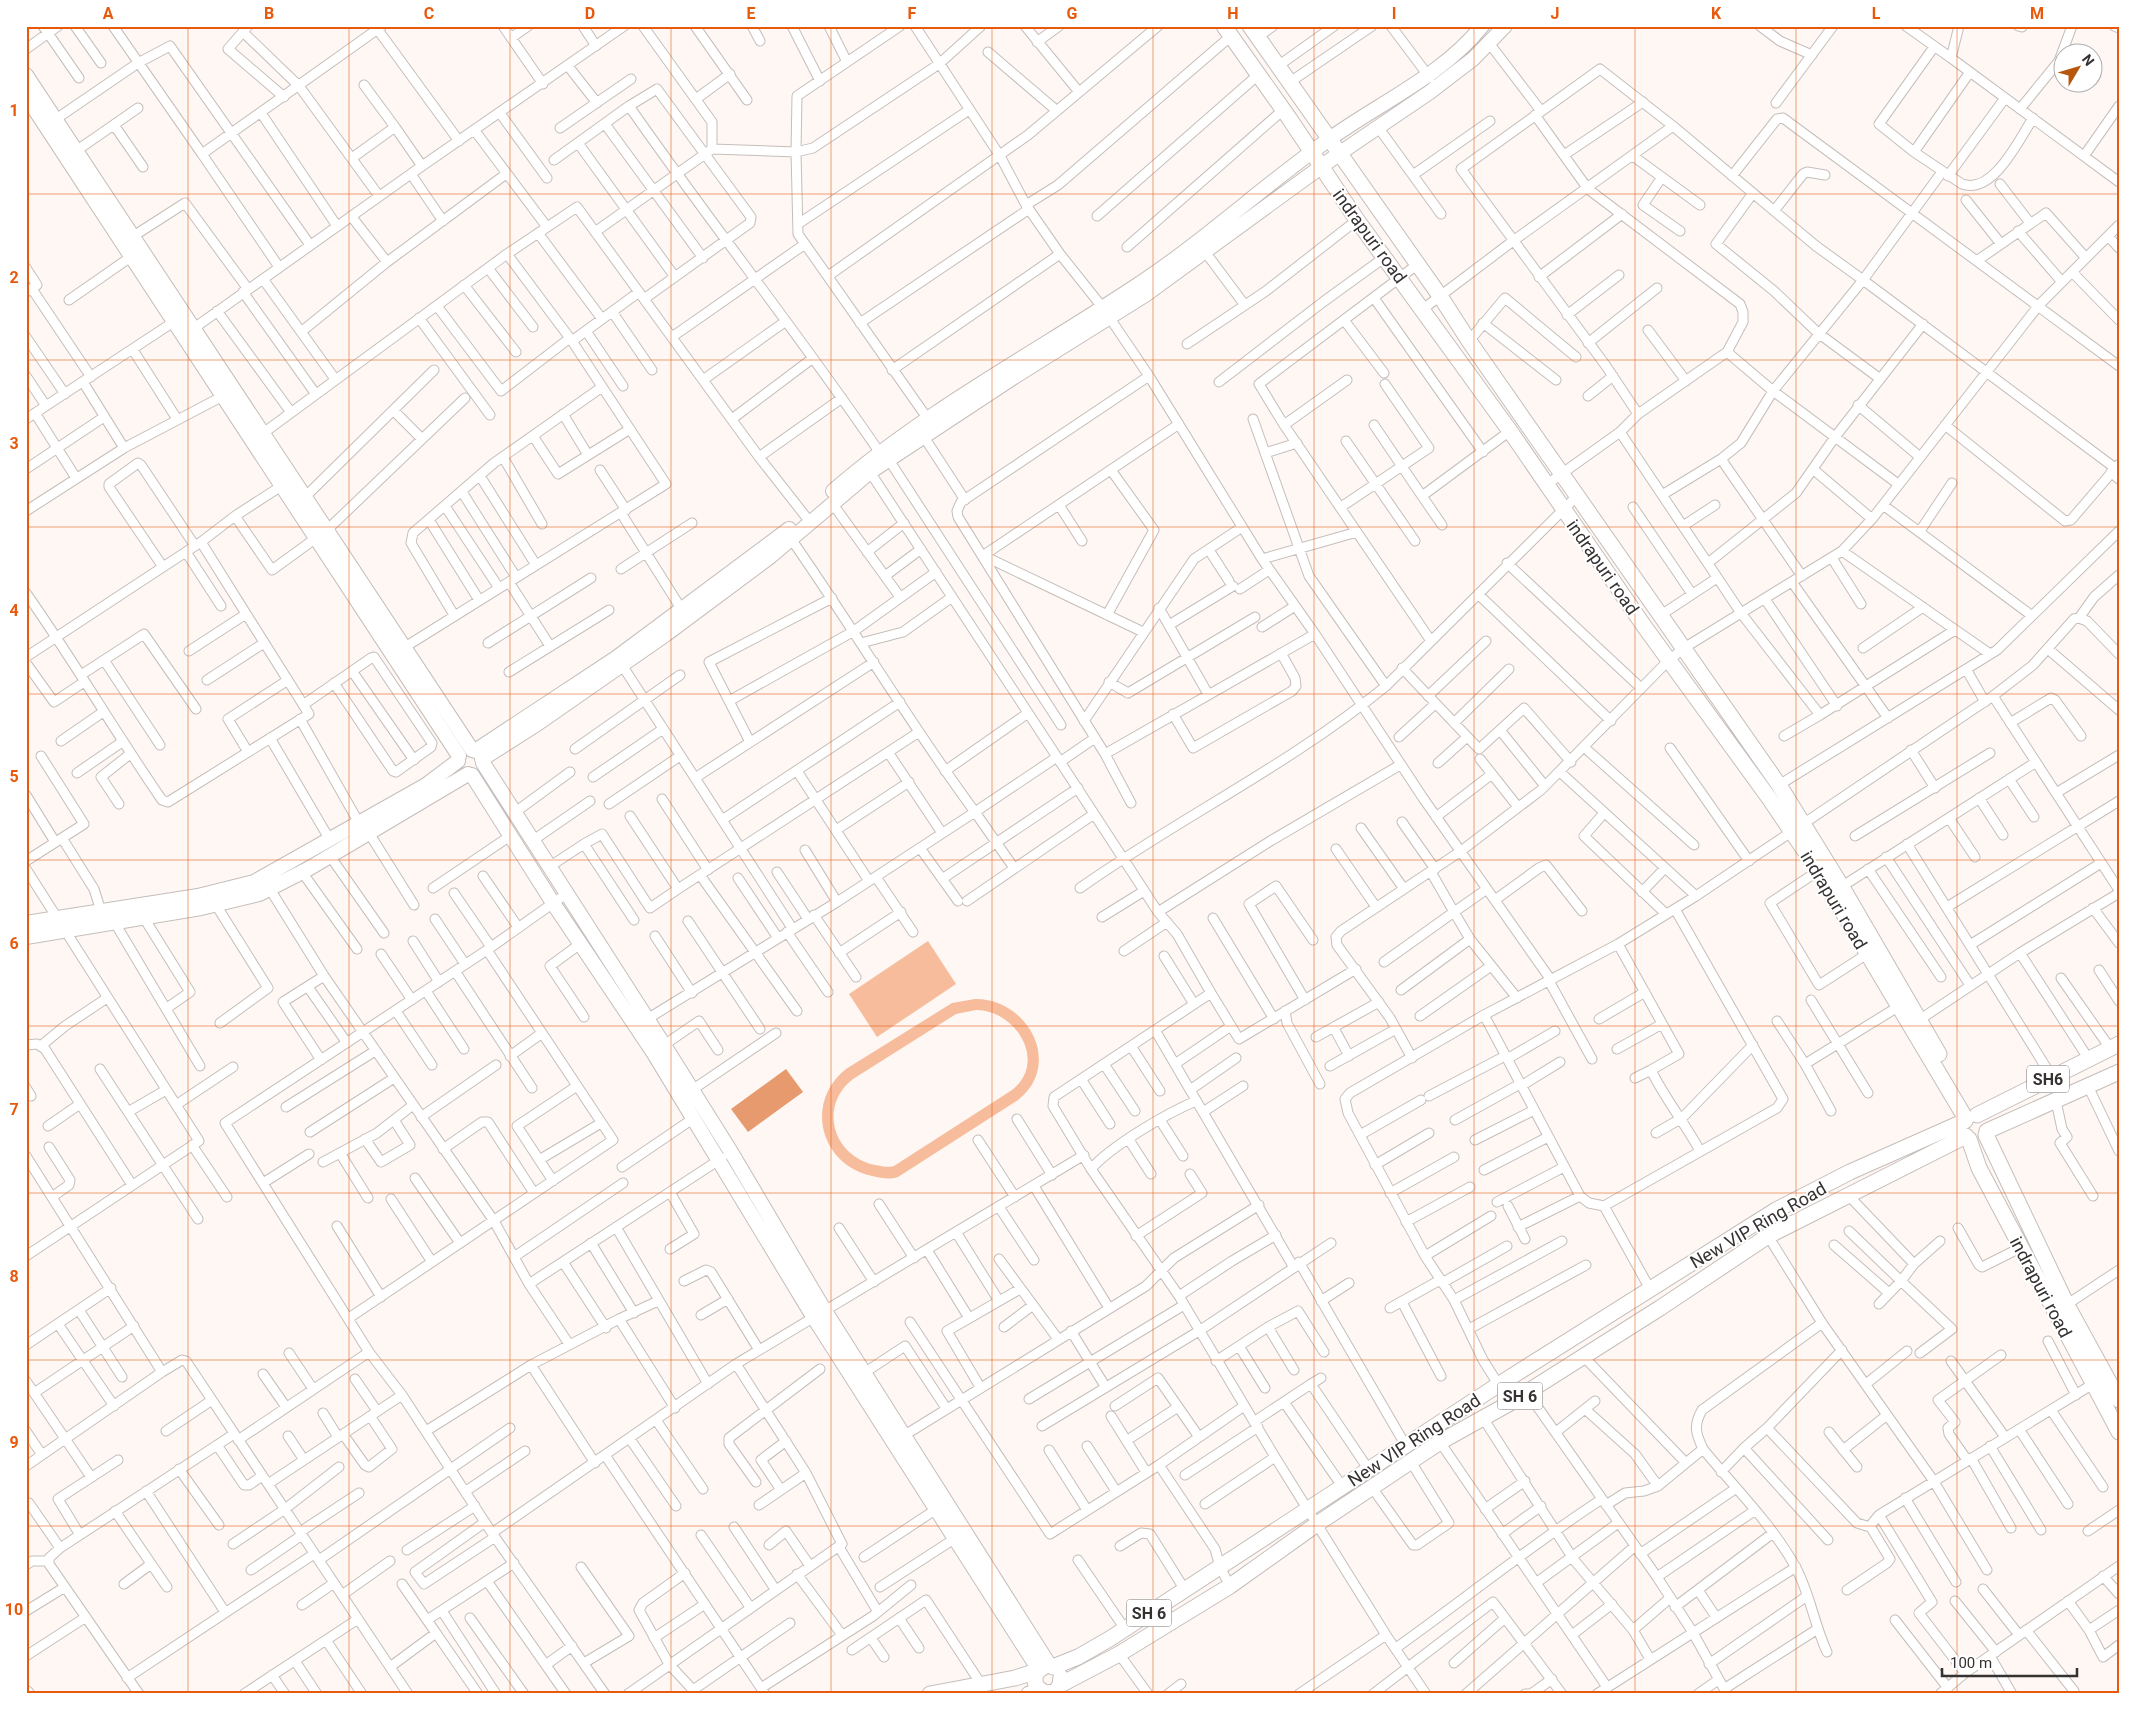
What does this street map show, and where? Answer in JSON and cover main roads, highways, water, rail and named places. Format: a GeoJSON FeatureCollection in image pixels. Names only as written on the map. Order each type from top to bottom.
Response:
{"type":"FeatureCollection","features":[{"type":"Feature","properties":{"kind":"main road","name":"indrapuri road"},"geometry":{"type":"LineString","coordinates":[[1227,31],[1358,220],[1510,431],[1668,661],[1797,827],[1915,1023],[1970,1124],[1979,1168],[2020,1248],[2119,1400]]}},
{"type":"Feature","properties":{"kind":"main road","name":"indrapuri road"},"geometry":{"type":"LineString","coordinates":[[1254,32],[1418,264],[1561,474],[1779,785],[1818,871],[1836,889],[1867,954],[1903,1003]]}},
{"type":"Feature","properties":{"kind":"main road","name":"New VIP Ring Road"},"geometry":{"type":"LineString","coordinates":[[1029,1694],[1057,1691],[1230,1586],[1317,1524],[1373,1489],[1440,1442],[1510,1403],[1660,1308],[1768,1236],[1849,1196],[2052,1077],[2114,1046]]}},
{"type":"Feature","properties":{"kind":"main road"},"geometry":{"type":"LineString","coordinates":[[1970,1124],[1979,1140],[1986,1133],[2119,1072]]}},
{"type":"Feature","properties":{"kind":"main road","name":"indrapuri road"},"geometry":{"type":"LineString","coordinates":[[1970,1124],[1985,1120],[1986,1133],[2060,1309],[2093,1384],[2119,1432]]}},
{"type":"Feature","properties":{"kind":"main road","name":"New VIP Ring Road"},"geometry":{"type":"LineString","coordinates":[[930,1694],[1015,1678],[1078,1657],[1125,1629],[1498,1385],[1776,1210],[1850,1172],[1970,1124]]}},
{"type":"Feature","properties":{"kind":"main road"},"geometry":{"type":"LineString","coordinates":[[1045,1669],[1061,1677],[1057,1691],[1035,1684],[1045,1669]]}}]}
